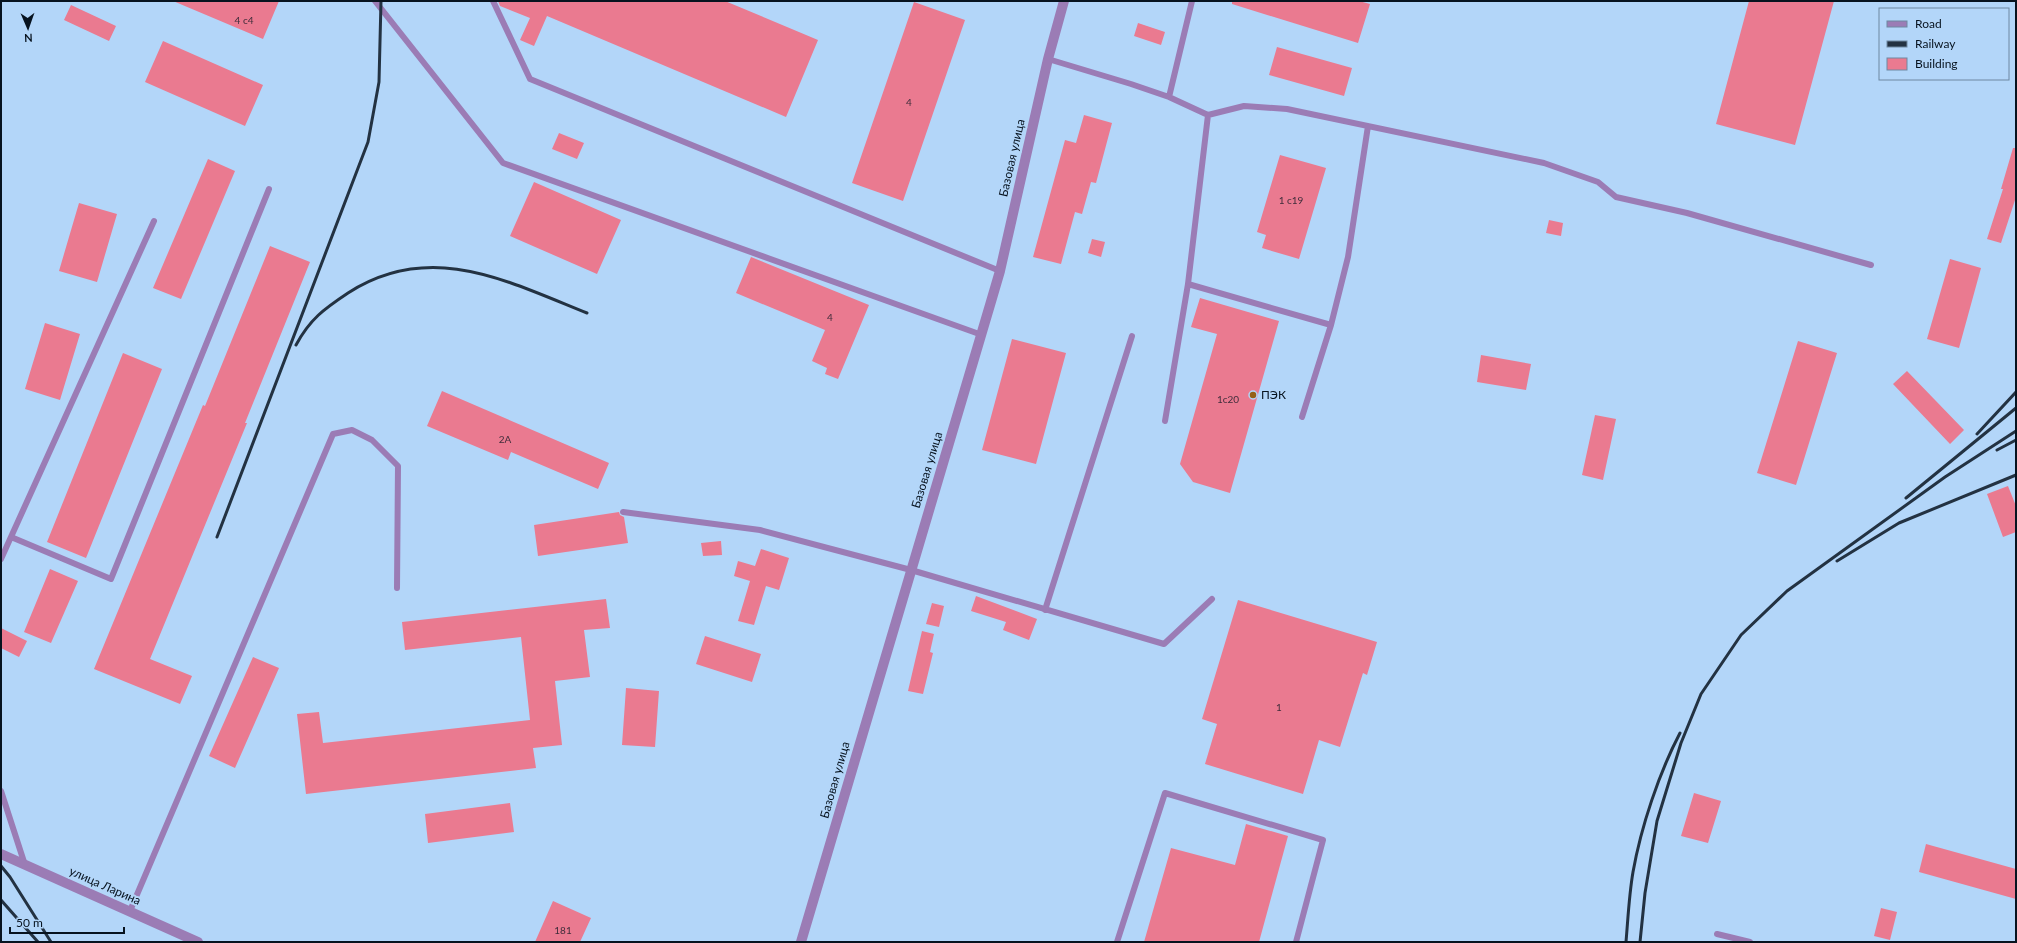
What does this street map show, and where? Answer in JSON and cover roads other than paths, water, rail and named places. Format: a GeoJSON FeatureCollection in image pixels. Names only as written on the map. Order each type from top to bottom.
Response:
{"type":"FeatureCollection","features":[{"type":"Feature","properties":{"kind":"street","name":"Базовая улица"},"geometry":{"type":"LineString","coordinates":[[801,942],[1000,271],[1048,59],[1064,1]]}},
{"type":"Feature","properties":{"kind":"street","name":"улица Ларина"},"geometry":{"type":"LineString","coordinates":[[1,854],[198,942]]}},
{"type":"Feature","properties":{"kind":"lane"},"geometry":{"type":"LineString","coordinates":[[375,1],[503,163],[982,335]]}},
{"type":"Feature","properties":{"kind":"lane"},"geometry":{"type":"LineString","coordinates":[[493,1],[530,79],[1000,271]]}},
{"type":"Feature","properties":{"kind":"lane"},"geometry":{"type":"LineString","coordinates":[[1169,97],[1192,1]]}},
{"type":"Feature","properties":{"kind":"lane"},"geometry":{"type":"LineString","coordinates":[[1048,59],[1169,97],[1208,114],[1244,106],[1287,109],[1544,163],[1598,182],[1616,197],[1686,213],[1871,265]]}},
{"type":"Feature","properties":{"kind":"lane"},"geometry":{"type":"LineString","coordinates":[[1165,421],[1188,284],[1208,114]]}},
{"type":"Feature","properties":{"kind":"lane"},"geometry":{"type":"LineString","coordinates":[[1302,417],[1332,325],[1348,257],[1368,126]]}},
{"type":"Feature","properties":{"kind":"lane"},"geometry":{"type":"LineString","coordinates":[[11,537],[111,579],[269,189]]}},
{"type":"Feature","properties":{"kind":"lane"},"geometry":{"type":"LineString","coordinates":[[1,559],[154,221]]}},
{"type":"Feature","properties":{"kind":"lane"},"geometry":{"type":"LineString","coordinates":[[1188,284],[1332,325]]}},
{"type":"Feature","properties":{"kind":"lane"},"geometry":{"type":"LineString","coordinates":[[1045,610],[1132,336]]}},
{"type":"Feature","properties":{"kind":"lane"},"geometry":{"type":"LineString","coordinates":[[130,911],[332,434],[352,430],[372,440],[398,466],[397,588]]}},
{"type":"Feature","properties":{"kind":"lane"},"geometry":{"type":"LineString","coordinates":[[623,512],[760,530],[911,570],[1164,644],[1212,599]]}},
{"type":"Feature","properties":{"kind":"lane"},"geometry":{"type":"LineString","coordinates":[[1,791],[25,865]]}},
{"type":"Feature","properties":{"kind":"lane"},"geometry":{"type":"LineString","coordinates":[[1117,942],[1165,793],[1323,840],[1296,942]]}},
{"type":"Feature","properties":{"kind":"lane"},"geometry":{"type":"LineString","coordinates":[[1717,934],[1750,942]]}},
{"type":"Feature","properties":{"kind":"railway"},"geometry":{"type":"LineString","coordinates":[[217,537],[368,142],[379,82],[381,1]]}},
{"type":"Feature","properties":{"kind":"railway"},"geometry":{"type":"LineString","coordinates":[[296,345],[312,321],[348,293],[379,277],[409,269],[439,268],[468,271],[527,289],[587,313]]}},
{"type":"Feature","properties":{"kind":"railway"},"geometry":{"type":"LineString","coordinates":[[1977,434],[2016,392]]}},
{"type":"Feature","properties":{"kind":"railway"},"geometry":{"type":"LineString","coordinates":[[1906,498],[2016,408]]}},
{"type":"Feature","properties":{"kind":"railway"},"geometry":{"type":"LineString","coordinates":[[1640,942],[1645,893],[1657,821],[1681,743],[1701,694],[1741,635],[1787,591],[1945,477],[2016,431]]}},
{"type":"Feature","properties":{"kind":"railway"},"geometry":{"type":"LineString","coordinates":[[1997,450],[2016,440]]}},
{"type":"Feature","properties":{"kind":"railway"},"geometry":{"type":"LineString","coordinates":[[1837,561],[1899,523],[2016,475]]}},
{"type":"Feature","properties":{"kind":"railway"},"geometry":{"type":"LineString","coordinates":[[1626,942],[1636,855],[1658,783],[1680,733]]}},
{"type":"Feature","properties":{"kind":"railway"},"geometry":{"type":"LineString","coordinates":[[1,866],[10,877],[51,942]]}},
{"type":"Feature","properties":{"kind":"railway"},"geometry":{"type":"LineString","coordinates":[[1,900],[38,942]]}},
{"type":"Feature","properties":{"kind":"place","name":"ПЭК"},"geometry":{"type":"Point","coordinates":[1253,395]}}]}
